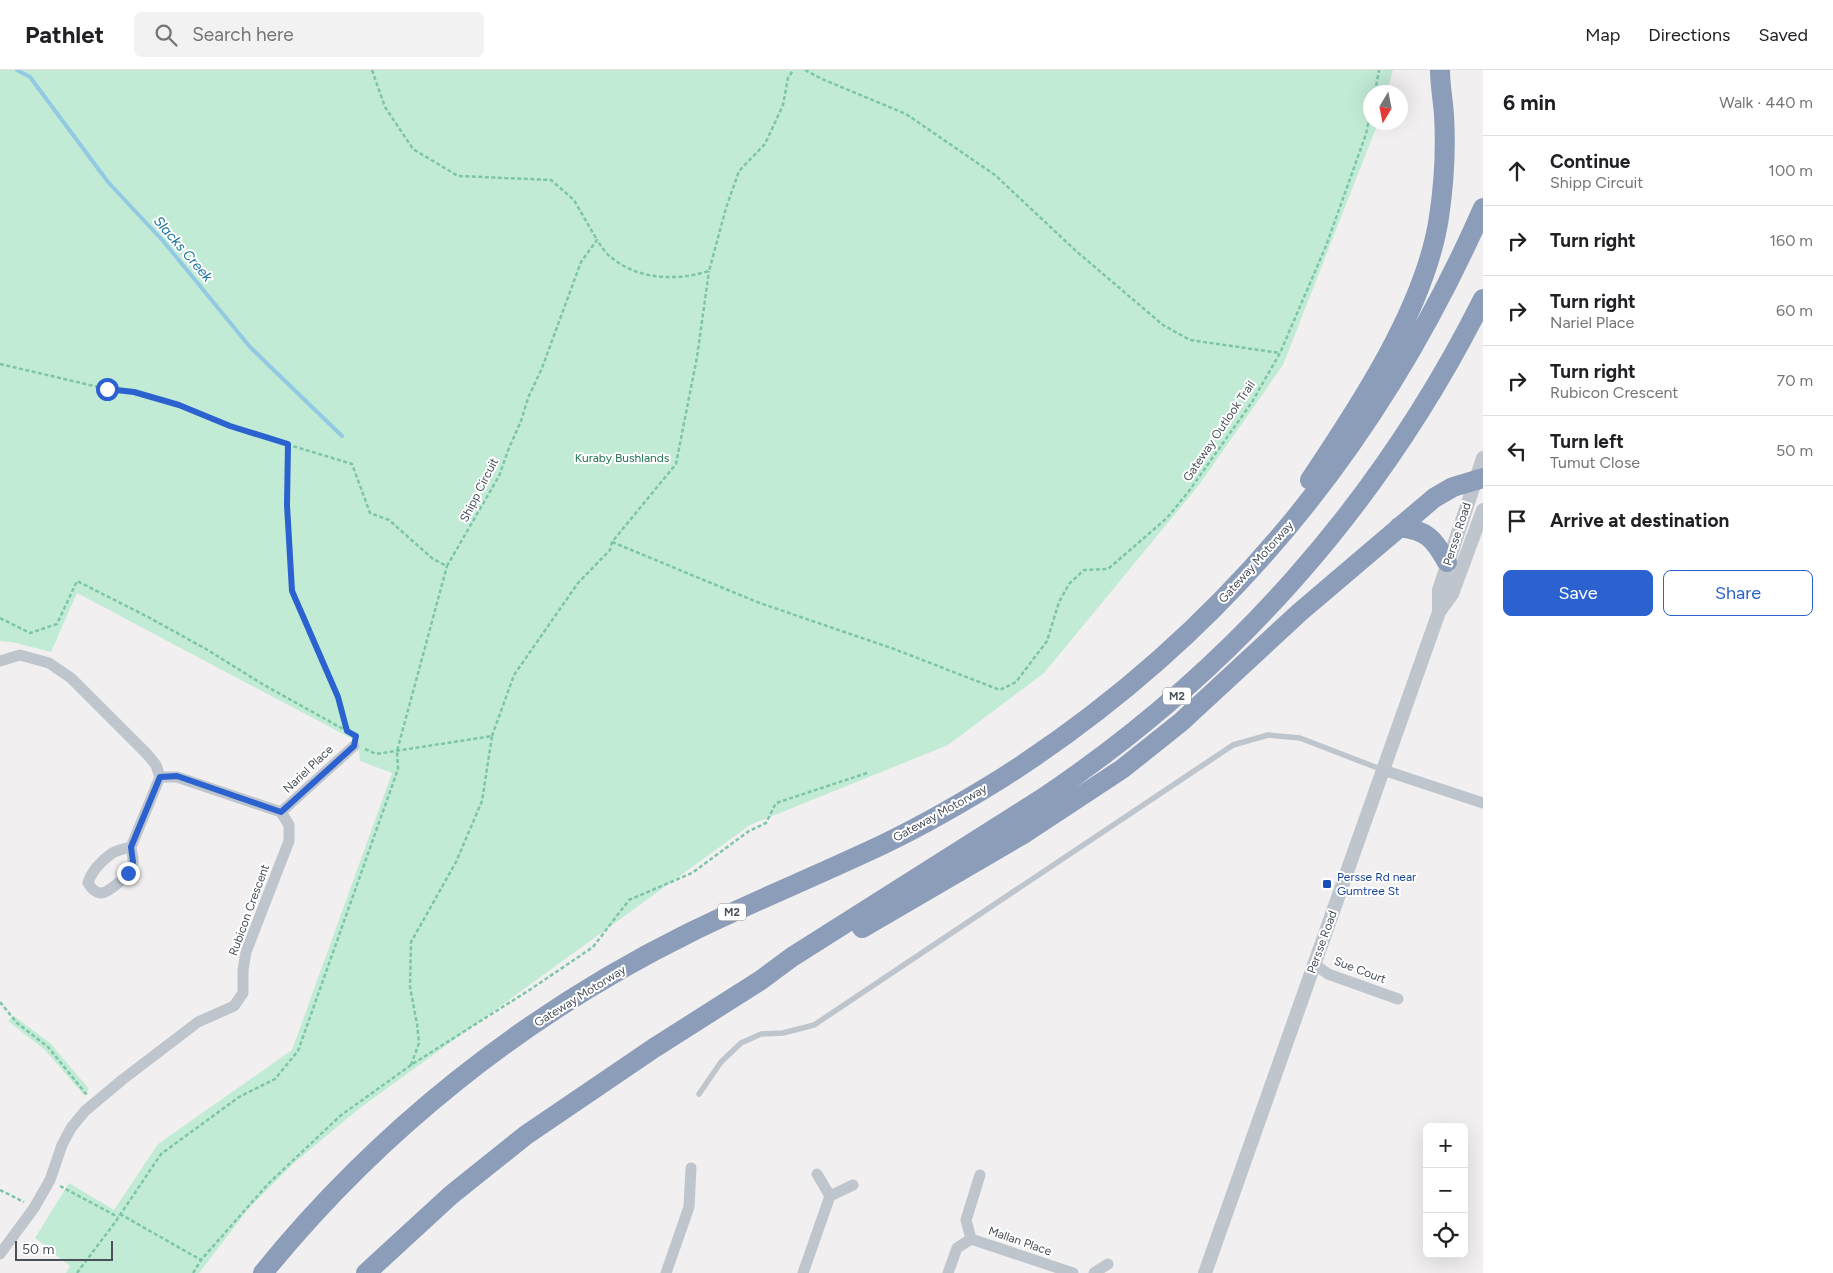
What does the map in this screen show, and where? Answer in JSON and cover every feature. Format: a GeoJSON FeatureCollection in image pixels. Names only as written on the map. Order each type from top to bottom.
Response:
{"type":"FeatureCollection","features":[{"type":"Feature","properties":{"kind":"highway"},"geometry":{"type":"LineString","coordinates":[[1285,532],[1291,506],[1363,397],[1404,322],[1419,290],[1439,219],[1442,193],[1444,135],[1440,70]]}},
{"type":"Feature","properties":{"kind":"highway","name":"Gateway Motorway"},"geometry":{"type":"LineString","coordinates":[[263,1273],[289,1242],[358,1169],[431,1102],[504,1046],[583,992],[643,957],[744,907],[891,841],[1001,779],[1092,715],[1134,681],[1204,618],[1285,532],[1336,466],[1386,394],[1408,357],[1448,285],[1483,208]]}},
{"type":"Feature","properties":{"kind":"highway","name":"M2"},"geometry":{"type":"LineString","coordinates":[[366,1273],[451,1195],[526,1135],[654,1048],[761,980],[792,957],[1084,770],[1164,707],[1202,674],[1274,603],[1309,564],[1358,502],[1430,396],[1483,299]]}},
{"type":"Feature","properties":{"kind":"highway"},"geometry":{"type":"LineString","coordinates":[[761,980],[804,963],[1025,833],[1122,769],[1181,722],[1300,612],[1399,527],[1444,491],[1478,480]]}},
{"type":"Feature","properties":{"kind":"highway"},"geometry":{"type":"LineString","coordinates":[[1399,527],[1416,529],[1429,536],[1448,562]]}},
{"type":"Feature","properties":{"kind":"street","name":"Persse Road"},"geometry":{"type":"LineString","coordinates":[[1439,612],[1439,590],[1478,480],[1483,458]]}},
{"type":"Feature","properties":{"kind":"street","name":"Persse Road"},"geometry":{"type":"LineString","coordinates":[[1205,1273],[1439,612],[1452,594],[1483,510]]}},
{"type":"Feature","properties":{"kind":"street"},"geometry":{"type":"LineString","coordinates":[[0,662],[20,655],[49,663],[70,678],[156,765],[160,777],[131,847]]}},
{"type":"Feature","properties":{"kind":"street","name":"Nariel Place"},"geometry":{"type":"LineString","coordinates":[[281,812],[354,746]]}},
{"type":"Feature","properties":{"kind":"street"},"geometry":{"type":"LineString","coordinates":[[1383,770],[1483,803]]}},
{"type":"Feature","properties":{"kind":"street"},"geometry":{"type":"LineString","coordinates":[[160,777],[177,776],[281,812]]}},
{"type":"Feature","properties":{"kind":"street","name":"Rubicon Crescent"},"geometry":{"type":"LineString","coordinates":[[0,1254],[34,1208],[50,1180],[62,1145],[71,1128],[86,1111],[122,1080],[198,1022],[234,1006],[243,993],[243,970],[246,952],[289,842],[289,825],[281,812]]}},
{"type":"Feature","properties":{"kind":"street","name":"Sue Court"},"geometry":{"type":"LineString","coordinates":[[1314,964],[1328,974],[1398,1000]]}},
{"type":"Feature","properties":{"kind":"street"},"geometry":{"type":"LineString","coordinates":[[666,1273],[690,1207],[691,1168]]}},
{"type":"Feature","properties":{"kind":"street"},"geometry":{"type":"LineString","coordinates":[[817,1174],[830,1196]]}},
{"type":"Feature","properties":{"kind":"street"},"geometry":{"type":"LineString","coordinates":[[971,1239],[966,1220],[980,1175]]}},
{"type":"Feature","properties":{"kind":"street"},"geometry":{"type":"LineString","coordinates":[[803,1273],[830,1196],[853,1185]]}},
{"type":"Feature","properties":{"kind":"street","name":"Mallan Place"},"geometry":{"type":"LineString","coordinates":[[948,1273],[957,1248],[971,1239],[1073,1273]]}},
{"type":"Feature","properties":{"kind":"street"},"geometry":{"type":"LineString","coordinates":[[1094,1273],[1108,1264]]}},
{"type":"Feature","properties":{"kind":"lane"},"geometry":{"type":"LineString","coordinates":[[699,1094],[721,1062],[741,1043],[762,1034],[784,1032],[814,1024],[1233,746],[1268,734],[1300,738],[1383,770]]}},
{"type":"Feature","properties":{"kind":"path"},"geometry":{"type":"LineString","coordinates":[[372,70],[385,107],[413,149],[458,176],[551,180],[574,200],[597,240],[610,258],[634,272],[663,278],[692,277],[709,271]]}},
{"type":"Feature","properties":{"kind":"path"},"geometry":{"type":"LineString","coordinates":[[412,1065],[418,1043],[417,1024],[410,987],[411,942],[456,862],[482,801],[492,736],[514,675],[578,583],[610,550],[612,542],[676,464],[698,357],[709,271],[726,208],[739,171],[765,144],[782,105],[788,78],[793,70]]}},
{"type":"Feature","properties":{"kind":"path"},"geometry":{"type":"LineString","coordinates":[[805,70],[906,114],[995,175],[1076,251],[1163,325],[1190,340],[1280,353]]}},
{"type":"Feature","properties":{"kind":"path"},"geometry":{"type":"LineString","coordinates":[[1377,85],[1380,70]]}},
{"type":"Feature","properties":{"kind":"path","name":"Gateway Outlook Trail"},"geometry":{"type":"LineString","coordinates":[[612,542],[757,602],[894,649],[1000,690],[1016,682],[1047,641],[1058,602],[1069,584],[1084,570],[1108,569],[1167,518],[1189,491],[1252,402],[1280,353],[1326,246],[1367,130]]}},
{"type":"Feature","properties":{"kind":"path","name":"Shipp Circuit"},"geometry":{"type":"LineString","coordinates":[[77,1273],[161,1154],[239,1097],[276,1079],[298,1051],[398,769],[398,751],[447,566],[499,476],[528,398],[542,368],[581,262],[597,240]]}},
{"type":"Feature","properties":{"kind":"path"},"geometry":{"type":"LineString","coordinates":[[0,364],[107,389],[134,392],[179,405],[230,426],[352,464],[370,512],[389,520],[433,559],[447,566]]}},
{"type":"Feature","properties":{"kind":"path"},"geometry":{"type":"LineString","coordinates":[[288,444],[287,505],[292,591],[338,697],[347,731]]}},
{"type":"Feature","properties":{"kind":"path"},"geometry":{"type":"LineString","coordinates":[[0,618],[30,633],[57,624],[77,581],[206,649],[264,685],[356,736],[354,746],[376,754],[492,736]]}},
{"type":"Feature","properties":{"kind":"path"},"geometry":{"type":"LineString","coordinates":[[193,1273],[268,1184],[340,1116],[412,1065],[593,947],[629,900],[692,873],[749,832],[766,823],[776,803],[867,772]]}},
{"type":"Feature","properties":{"kind":"path"},"geometry":{"type":"LineString","coordinates":[[0,1002],[17,1023],[48,1047],[94,1104]]}},
{"type":"Feature","properties":{"kind":"path"},"geometry":{"type":"LineString","coordinates":[[50,1180],[202,1260]]}},
{"type":"Feature","properties":{"kind":"path"},"geometry":{"type":"LineString","coordinates":[[0,1190],[34,1208]]}},
{"type":"Feature","properties":{"kind":"green space","name":"Kuraby Bushlands"},"geometry":{"type":"Polygon","coordinates":[[[0,70],[1393,70],[1389,85],[1363,85],[1363,130],[1375,130],[1283,365],[1199,485],[1044,673],[948,745],[750,825],[360,1108],[295,1162],[249,1208],[199,1273],[66,1273],[70,1266],[35,1238],[69,1183],[114,1210],[158,1144],[292,1050],[392,773],[360,761],[358,742],[77,593],[51,652],[12,642],[0,641],[0,70]]]}},
{"type":"Feature","properties":{"kind":"green space"},"geometry":{"type":"Polygon","coordinates":[[[14,1016],[51,1044],[89,1089],[84,1095],[45,1050],[8,1021],[14,1016]]]}},
{"type":"Feature","properties":{"kind":"waterway","name":"Slacks Creek"},"geometry":{"type":"LineString","coordinates":[[17,70],[30,77],[108,182],[164,242],[250,347],[342,436]]}},
{"type":"Feature","properties":{"kind":"place","name":"Persse Rd near Gumtree St"},"geometry":{"type":"Point","coordinates":[1327,884]}},
{"type":"Feature","properties":{"kind":"route"},"geometry":{"type":"LineString","coordinates":[[107,389],[134,392],[179,405],[230,426],[288,444],[287,505],[292,591],[338,697],[347,731],[356,736],[354,746],[281,812],[177,776],[160,777],[131,847],[133,862],[128,873]]}}]}
